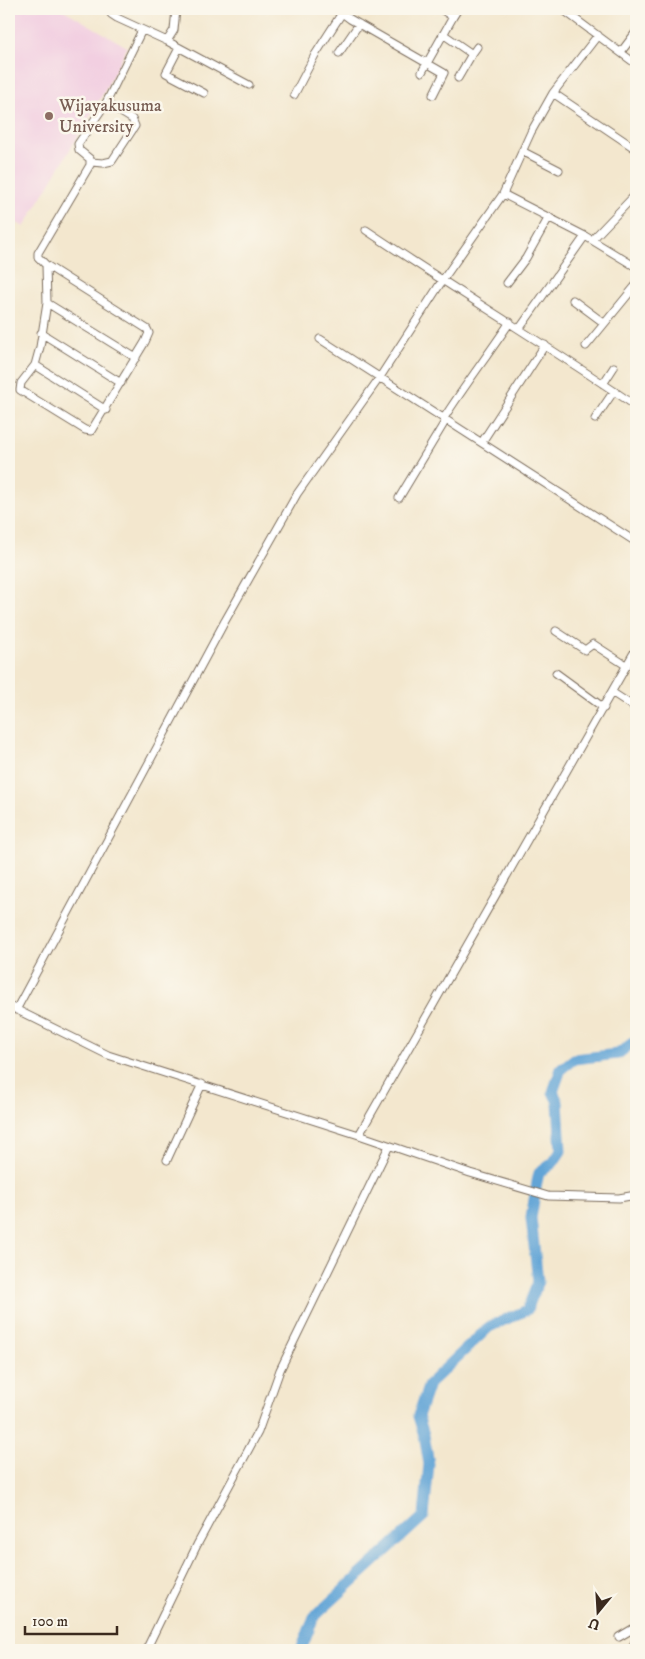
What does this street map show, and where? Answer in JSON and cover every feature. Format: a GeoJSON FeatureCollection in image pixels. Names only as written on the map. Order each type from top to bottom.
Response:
{"type":"FeatureCollection","features":[{"type":"Feature","properties":{"kind":"street"},"geometry":{"type":"LineString","coordinates":[[111,9],[111,14],[117,18],[167,41],[248,84]]}},
{"type":"Feature","properties":{"kind":"street"},"geometry":{"type":"LineString","coordinates":[[167,41],[174,30],[176,9]]}},
{"type":"Feature","properties":{"kind":"street"},"geometry":{"type":"LineString","coordinates":[[333,9],[344,11],[359,24],[427,63],[444,75],[433,95]]}},
{"type":"Feature","properties":{"kind":"street"},"geometry":{"type":"LineString","coordinates":[[441,9],[453,17]]}},
{"type":"Feature","properties":{"kind":"street"},"geometry":{"type":"LineString","coordinates":[[422,72],[458,9]]}},
{"type":"Feature","properties":{"kind":"street"},"geometry":{"type":"LineString","coordinates":[[562,9],[636,64]]}},
{"type":"Feature","properties":{"kind":"street"},"geometry":{"type":"LineString","coordinates":[[294,95],[315,55],[344,11]]}},
{"type":"Feature","properties":{"kind":"street"},"geometry":{"type":"LineString","coordinates":[[339,53],[359,24]]}},
{"type":"Feature","properties":{"kind":"street"},"geometry":{"type":"LineString","coordinates":[[106,103],[132,119],[135,126],[112,161],[103,163],[91,162],[79,150],[78,144],[106,103],[142,30]]}},
{"type":"Feature","properties":{"kind":"street"},"geometry":{"type":"LineString","coordinates":[[621,52],[636,32]]}},
{"type":"Feature","properties":{"kind":"street"},"geometry":{"type":"LineString","coordinates":[[443,34],[472,54]]}},
{"type":"Feature","properties":{"kind":"street"},"geometry":{"type":"LineString","coordinates":[[16,1010],[225,621],[297,494],[380,377],[442,281],[503,194],[522,151],[552,93],[598,36]]}},
{"type":"Feature","properties":{"kind":"street"},"geometry":{"type":"LineString","coordinates":[[458,78],[477,47]]}},
{"type":"Feature","properties":{"kind":"street"},"geometry":{"type":"LineString","coordinates":[[179,48],[166,73],[204,93]]}},
{"type":"Feature","properties":{"kind":"street"},"geometry":{"type":"LineString","coordinates":[[552,93],[636,149]]}},
{"type":"Feature","properties":{"kind":"street"},"geometry":{"type":"LineString","coordinates":[[522,151],[559,170]]}},
{"type":"Feature","properties":{"kind":"street"},"geometry":{"type":"LineString","coordinates":[[46,265],[47,303],[40,347],[35,365],[21,383],[20,390],[88,432],[96,426],[148,338],[147,329],[46,265],[38,257],[38,253],[91,162]]}},
{"type":"Feature","properties":{"kind":"street"},"geometry":{"type":"LineString","coordinates":[[503,194],[588,238],[636,267]]}},
{"type":"Feature","properties":{"kind":"street"},"geometry":{"type":"LineString","coordinates":[[520,328],[588,238],[636,194]]}},
{"type":"Feature","properties":{"kind":"street"},"geometry":{"type":"LineString","coordinates":[[507,283],[526,258],[549,217]]}},
{"type":"Feature","properties":{"kind":"street"},"geometry":{"type":"LineString","coordinates":[[366,230],[442,281],[520,328],[636,406]]}},
{"type":"Feature","properties":{"kind":"street"},"geometry":{"type":"LineString","coordinates":[[586,346],[636,285]]}},
{"type":"Feature","properties":{"kind":"street"},"geometry":{"type":"LineString","coordinates":[[573,300],[604,323]]}},
{"type":"Feature","properties":{"kind":"street"},"geometry":{"type":"LineString","coordinates":[[47,303],[136,358]]}},
{"type":"Feature","properties":{"kind":"street"},"geometry":{"type":"LineString","coordinates":[[399,498],[474,370],[488,355],[510,322]]}},
{"type":"Feature","properties":{"kind":"street"},"geometry":{"type":"LineString","coordinates":[[41,333],[122,383]]}},
{"type":"Feature","properties":{"kind":"street"},"geometry":{"type":"LineString","coordinates":[[320,339],[636,542]]}},
{"type":"Feature","properties":{"kind":"street"},"geometry":{"type":"LineString","coordinates":[[482,442],[546,346]]}},
{"type":"Feature","properties":{"kind":"street"},"geometry":{"type":"LineString","coordinates":[[35,365],[106,410]]}},
{"type":"Feature","properties":{"kind":"street"},"geometry":{"type":"LineString","coordinates":[[603,384],[614,367]]}},
{"type":"Feature","properties":{"kind":"street"},"geometry":{"type":"LineString","coordinates":[[595,420],[614,390]]}},
{"type":"Feature","properties":{"kind":"street"},"geometry":{"type":"LineString","coordinates":[[556,631],[584,650],[593,644],[627,666]]}},
{"type":"Feature","properties":{"kind":"street"},"geometry":{"type":"LineString","coordinates":[[359,1135],[613,693],[636,649]]}},
{"type":"Feature","properties":{"kind":"street"},"geometry":{"type":"LineString","coordinates":[[556,674],[604,708]]}},
{"type":"Feature","properties":{"kind":"street"},"geometry":{"type":"LineString","coordinates":[[613,693],[636,708]]}},
{"type":"Feature","properties":{"kind":"street"},"geometry":{"type":"LineString","coordinates":[[9,1006],[108,1055],[527,1190],[548,1196],[618,1198],[636,1196]]}},
{"type":"Feature","properties":{"kind":"street"},"geometry":{"type":"LineString","coordinates":[[167,1160],[202,1084]]}},
{"type":"Feature","properties":{"kind":"street"},"geometry":{"type":"LineString","coordinates":[[146,1650],[197,1545],[258,1432],[280,1370],[390,1146]]}},
{"type":"Feature","properties":{"kind":"street"},"geometry":{"type":"LineString","coordinates":[[619,1637],[636,1627]]}},
{"type":"Feature","properties":{"kind":"street"},"geometry":{"type":"LineString","coordinates":[[631,1650],[636,1640]]}},
{"type":"Feature","properties":{"kind":"shaded area","name":"Wijayakusuma University"},"geometry":{"type":"Polygon","coordinates":[[[9,9],[62,9],[127,47],[103,94],[24,227],[9,218],[9,9]]]}},
{"type":"Feature","properties":{"kind":"waterway"},"geometry":{"type":"LineString","coordinates":[[301,1650],[314,1617],[424,1516],[429,1464],[424,1435],[418,1416],[429,1384],[489,1327],[527,1310],[538,1282],[531,1218],[537,1182],[539,1173],[553,1163],[561,1151],[558,1102],[553,1092],[561,1069],[574,1059],[618,1054],[636,1040]]}},
{"type":"Feature","properties":{"kind":"place","name":"Wijayakusuma University"},"geometry":{"type":"Point","coordinates":[49,116]}}]}
